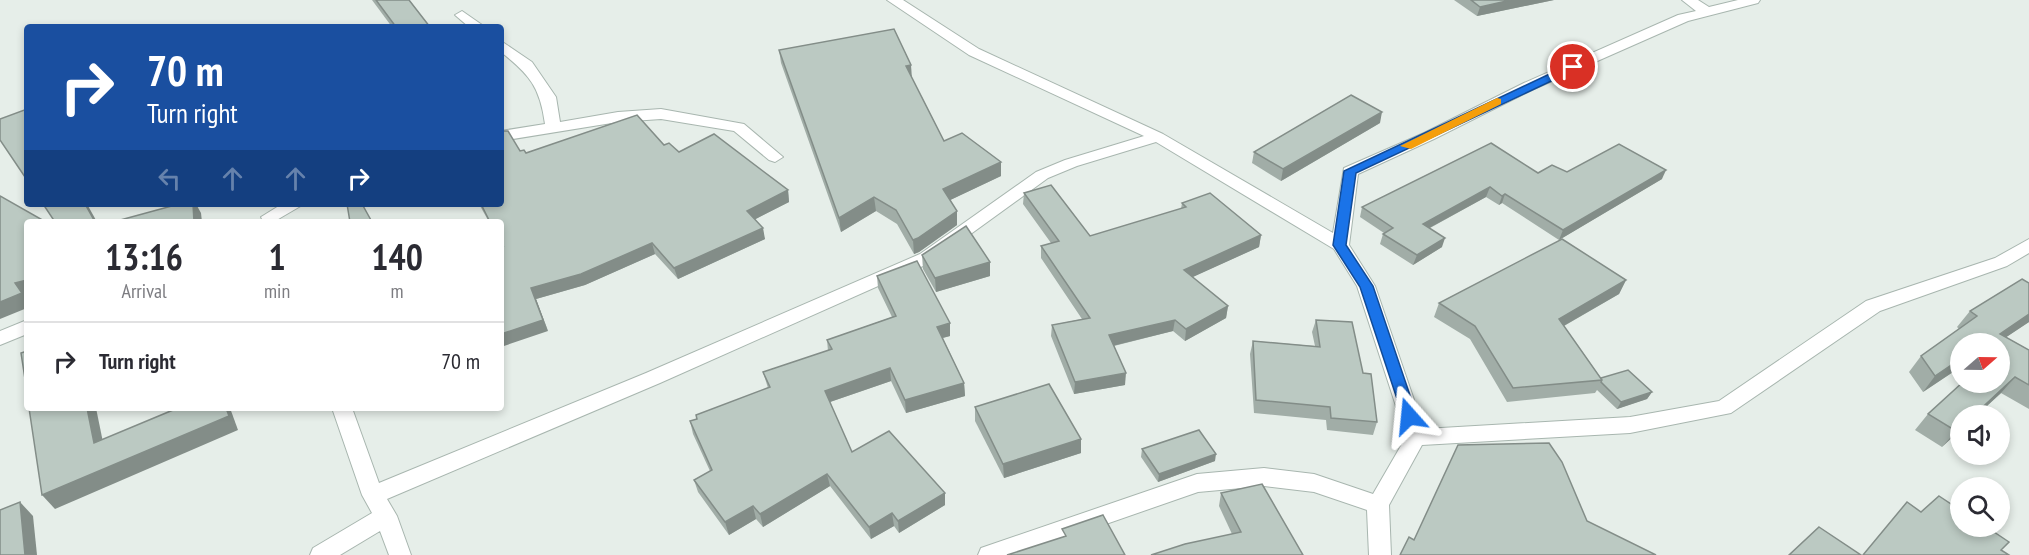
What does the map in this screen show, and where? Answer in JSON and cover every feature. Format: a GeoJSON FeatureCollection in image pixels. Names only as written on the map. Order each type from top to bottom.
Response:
{"type":"FeatureCollection","features":[{"type":"Feature","properties":{"kind":"street"},"geometry":{"type":"LineString","coordinates":[[894,0],[974,52],[1158,137],[1340,245],[1366,286],[1416,437],[1378,505],[1380,555]]}},
{"type":"Feature","properties":{"kind":"street"},"geometry":{"type":"LineString","coordinates":[[1689,0],[1707,12]]}},
{"type":"Feature","properties":{"kind":"street"},"geometry":{"type":"LineString","coordinates":[[1340,245],[1350,171],[1429,136],[1529,86],[1683,18],[1753,0]]}},
{"type":"Feature","properties":{"kind":"street"},"geometry":{"type":"LineString","coordinates":[[462,15],[474,24]]}},
{"type":"Feature","properties":{"kind":"street"},"geometry":{"type":"LineString","coordinates":[[504,47],[527,65],[549,97],[553,129]]}},
{"type":"Feature","properties":{"kind":"street"},"geometry":{"type":"LineString","coordinates":[[504,136],[618,117],[661,114],[740,127],[775,157]]}},
{"type":"Feature","properties":{"kind":"street"},"geometry":{"type":"LineString","coordinates":[[373,495],[652,378],[926,258],[1042,174],[1158,137]]}},
{"type":"Feature","properties":{"kind":"street"},"geometry":{"type":"LineString","coordinates":[[268,214],[288,207]]}},
{"type":"Feature","properties":{"kind":"street"},"geometry":{"type":"LineString","coordinates":[[1416,437],[1630,425],[1724,408],[1873,306],[2001,262],[2029,245]]}},
{"type":"Feature","properties":{"kind":"street"},"geometry":{"type":"LineString","coordinates":[[0,338],[24,328]]}},
{"type":"Feature","properties":{"kind":"street"},"geometry":{"type":"LineString","coordinates":[[343,411],[373,495],[386,516],[400,555]]}},
{"type":"Feature","properties":{"kind":"street"},"geometry":{"type":"LineString","coordinates":[[989,555],[1197,483],[1264,477],[1314,483],[1378,505]]}},
{"type":"Feature","properties":{"kind":"street"},"geometry":{"type":"LineString","coordinates":[[321,555],[386,516]]}},
{"type":"Feature","properties":{"kind":"building"},"geometry":{"type":"Polygon","coordinates":[[[376,0],[409,0],[428,24],[394,24],[376,0]]]}},
{"type":"Feature","properties":{"kind":"building"},"geometry":{"type":"Polygon","coordinates":[[[1471,0],[1511,0],[1480,7],[1471,0]]]}},
{"type":"Feature","properties":{"kind":"building"},"geometry":{"type":"Polygon","coordinates":[[[894,29],[911,65],[906,66],[944,141],[962,133],[1001,162],[943,189],[957,211],[913,240],[896,210],[874,197],[839,218],[779,50],[894,29]]]}},
{"type":"Feature","properties":{"kind":"building"},"geometry":{"type":"Polygon","coordinates":[[[1351,95],[1382,112],[1283,169],[1254,152],[1351,95]]]}},
{"type":"Feature","properties":{"kind":"building"},"geometry":{"type":"Polygon","coordinates":[[[24,110],[24,176],[0,140],[0,119],[24,110]]]}},
{"type":"Feature","properties":{"kind":"building"},"geometry":{"type":"Polygon","coordinates":[[[637,115],[664,145],[669,143],[679,152],[714,134],[788,190],[747,211],[763,228],[674,268],[652,243],[581,274],[531,288],[543,320],[504,333],[504,219],[488,219],[482,207],[504,207],[504,131],[508,131],[520,151],[524,150],[526,153],[637,115]]]}},
{"type":"Feature","properties":{"kind":"building"},"geometry":{"type":"Polygon","coordinates":[[[1491,143],[1538,173],[1552,165],[1567,172],[1619,144],[1666,170],[1563,230],[1490,187],[1423,224],[1445,238],[1417,255],[1383,234],[1393,228],[1362,207],[1491,143]]]}},
{"type":"Feature","properties":{"kind":"building"},"geometry":{"type":"Polygon","coordinates":[[[1051,185],[1090,236],[1186,207],[1182,203],[1210,193],[1261,235],[1184,270],[1228,306],[1186,329],[1175,320],[1109,335],[1126,373],[1075,382],[1052,325],[1090,318],[1041,246],[1059,241],[1024,193],[1051,185]]]}},
{"type":"Feature","properties":{"kind":"building"},"geometry":{"type":"Polygon","coordinates":[[[0,196],[41,219],[24,219],[24,281],[15,283],[22,293],[0,302],[0,196]]]}},
{"type":"Feature","properties":{"kind":"building"},"geometry":{"type":"Polygon","coordinates":[[[45,207],[87,207],[93,219],[53,219],[45,207]]]}},
{"type":"Feature","properties":{"kind":"building"},"geometry":{"type":"Polygon","coordinates":[[[168,207],[193,207],[194,219],[124,219],[168,207]]]}},
{"type":"Feature","properties":{"kind":"building"},"geometry":{"type":"Polygon","coordinates":[[[348,207],[364,207],[370,219],[350,219],[348,207]]]}},
{"type":"Feature","properties":{"kind":"building"},"geometry":{"type":"Polygon","coordinates":[[[966,226],[990,262],[935,278],[922,255],[966,226]]]}},
{"type":"Feature","properties":{"kind":"building"},"geometry":{"type":"Polygon","coordinates":[[[1562,239],[1626,280],[1559,319],[1602,380],[1513,388],[1475,326],[1439,303],[1562,239]]]}},
{"type":"Feature","properties":{"kind":"building"},"geometry":{"type":"Polygon","coordinates":[[[917,261],[950,323],[937,327],[964,383],[905,400],[890,368],[825,391],[852,452],[889,431],[945,493],[898,521],[892,513],[869,527],[827,474],[760,514],[753,506],[725,522],[694,480],[712,470],[690,421],[697,419],[696,415],[770,387],[763,372],[832,349],[827,340],[896,316],[877,276],[917,261]]]}},
{"type":"Feature","properties":{"kind":"building"},"geometry":{"type":"Polygon","coordinates":[[[2022,279],[2029,283],[2029,314],[2001,333],[1953,333],[1977,316],[1970,311],[2022,279]]]}},
{"type":"Feature","properties":{"kind":"building"},"geometry":{"type":"Polygon","coordinates":[[[1316,320],[1352,322],[1363,373],[1371,374],[1377,422],[1331,418],[1330,407],[1256,400],[1253,341],[1320,347],[1316,320]]]}},
{"type":"Feature","properties":{"kind":"building"},"geometry":{"type":"Polygon","coordinates":[[[1950,335],[1950,366],[1935,376],[1921,356],[1950,335]]]}},
{"type":"Feature","properties":{"kind":"building"},"geometry":{"type":"Polygon","coordinates":[[[2010,340],[2029,350],[2029,385],[2015,377],[2010,382],[2010,340]]]}},
{"type":"Feature","properties":{"kind":"building"},"geometry":{"type":"Polygon","coordinates":[[[24,352],[24,372],[21,353],[24,352]]]}},
{"type":"Feature","properties":{"kind":"building"},"geometry":{"type":"Polygon","coordinates":[[[1628,370],[1652,392],[1621,402],[1601,382],[1601,378],[1628,370]]]}},
{"type":"Feature","properties":{"kind":"building"},"geometry":{"type":"Polygon","coordinates":[[[1049,384],[1081,439],[1003,464],[975,407],[1049,384]]]}},
{"type":"Feature","properties":{"kind":"building"},"geometry":{"type":"Polygon","coordinates":[[[1951,393],[1998,393],[1985,405],[1950,405],[1950,427],[1928,414],[1951,393]]]}},
{"type":"Feature","properties":{"kind":"building"},"geometry":{"type":"Polygon","coordinates":[[[29,411],[88,411],[94,443],[171,411],[227,411],[229,416],[42,495],[29,411]]]}},
{"type":"Feature","properties":{"kind":"building"},"geometry":{"type":"Polygon","coordinates":[[[1199,430],[1216,454],[1159,474],[1142,449],[1199,430]]]}},
{"type":"Feature","properties":{"kind":"building"},"geometry":{"type":"Polygon","coordinates":[[[1549,443],[1562,462],[1587,521],[1656,555],[1400,555],[1409,537],[1414,540],[1458,445],[1549,443]]]}},
{"type":"Feature","properties":{"kind":"building"},"geometry":{"type":"Polygon","coordinates":[[[1262,484],[1303,555],[1151,555],[1185,544],[1241,532],[1221,493],[1262,484]]]}},
{"type":"Feature","properties":{"kind":"building"},"geometry":{"type":"Polygon","coordinates":[[[1939,496],[1950,503],[1950,537],[2002,537],[2009,542],[2001,550],[2009,555],[1863,555],[1907,502],[1921,512],[1939,496]]]}},
{"type":"Feature","properties":{"kind":"building"},"geometry":{"type":"Polygon","coordinates":[[[20,502],[25,555],[0,555],[0,510],[20,502]]]}},
{"type":"Feature","properties":{"kind":"building"},"geometry":{"type":"Polygon","coordinates":[[[1103,515],[1125,555],[1007,555],[1066,536],[1062,529],[1103,515]]]}},
{"type":"Feature","properties":{"kind":"building"},"geometry":{"type":"Polygon","coordinates":[[[1819,527],[1861,555],[1789,555],[1819,527]]]}},
{"type":"Feature","properties":{"kind":"slow traffic"},"geometry":{"type":"LineString","coordinates":[[1406,146],[1497,102]]}},
{"type":"Feature","properties":{"kind":"route"},"geometry":{"type":"LineString","coordinates":[[1409,416],[1366,286],[1340,245],[1350,171],[1573,67]]}}]}
